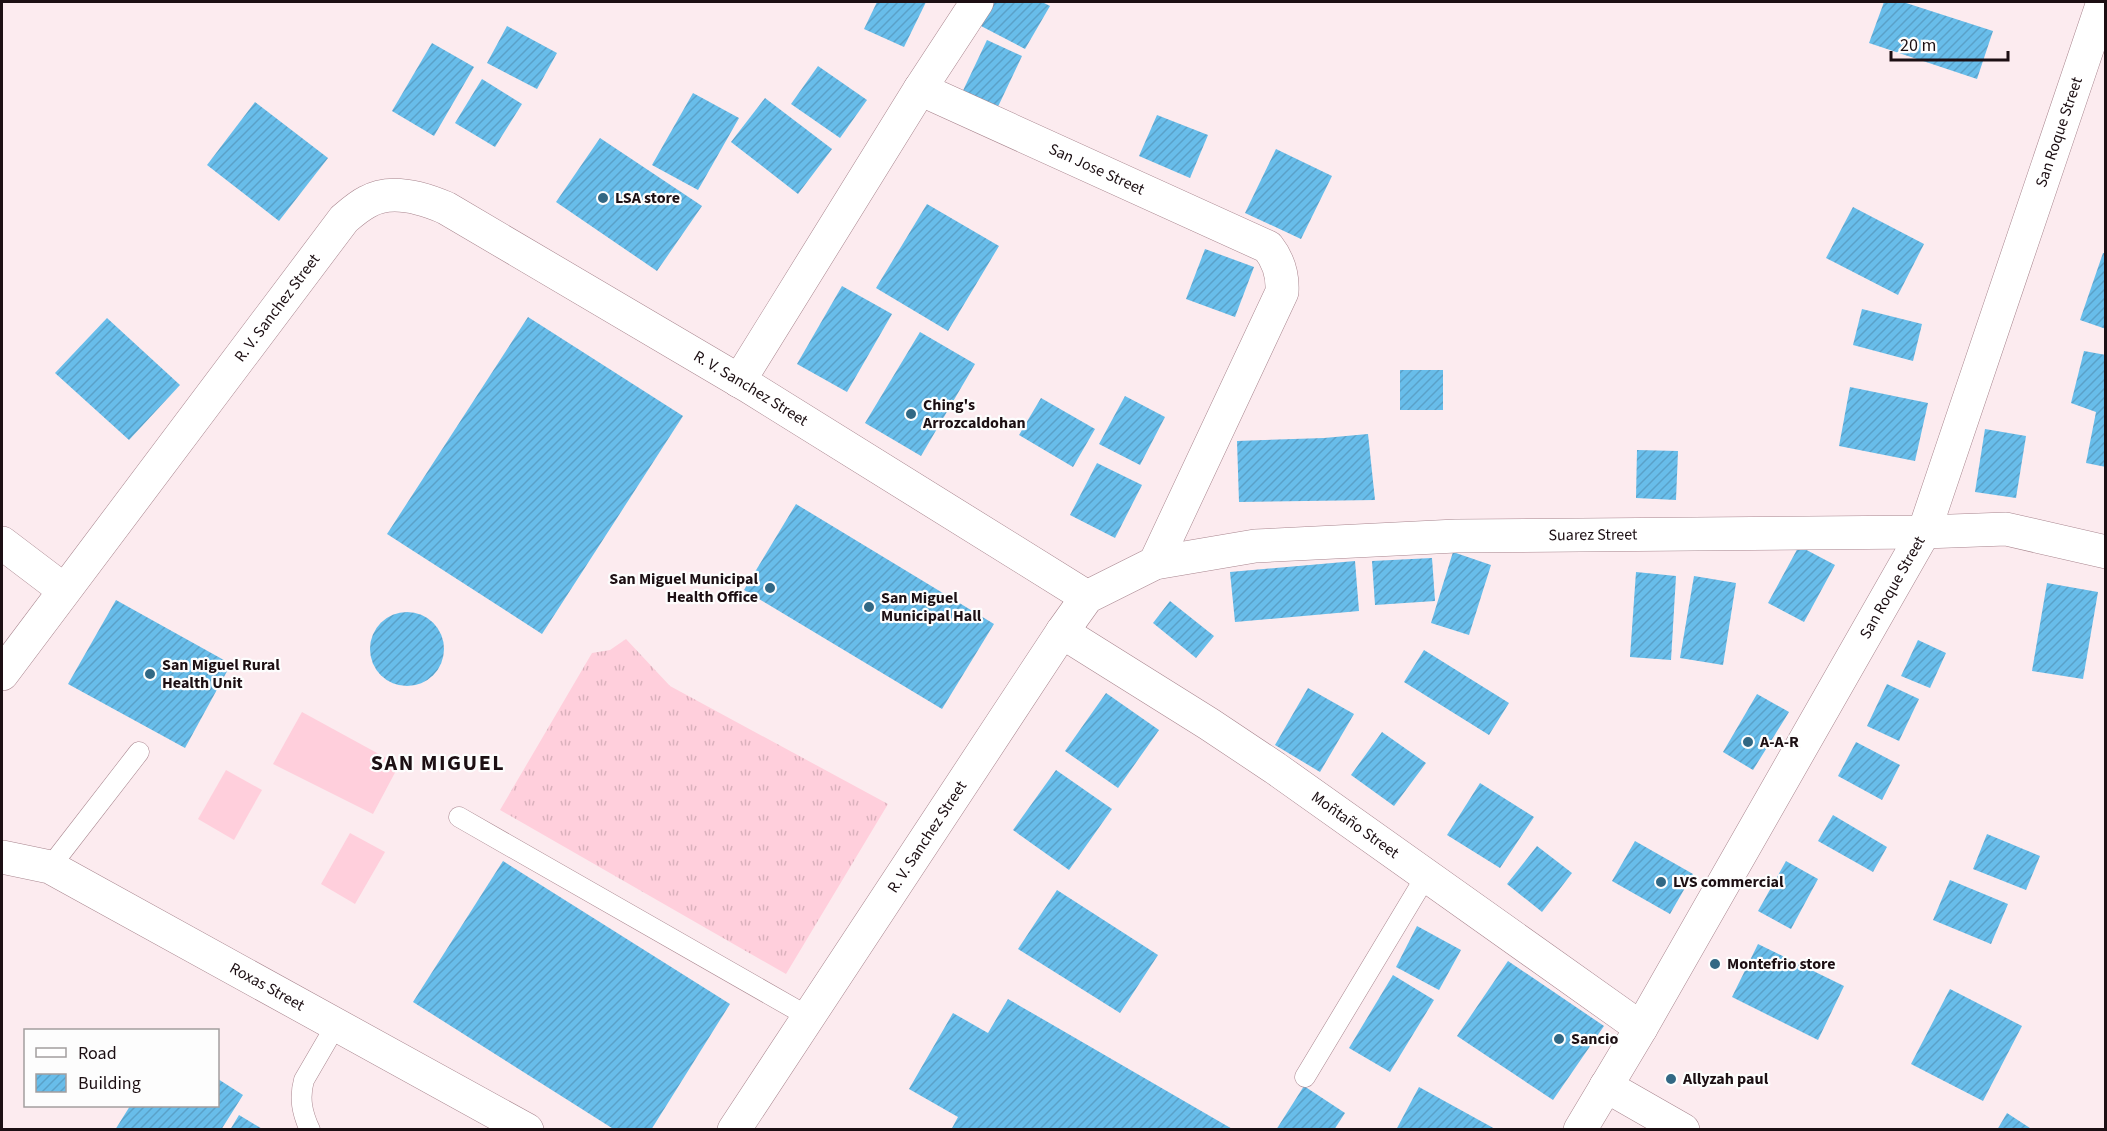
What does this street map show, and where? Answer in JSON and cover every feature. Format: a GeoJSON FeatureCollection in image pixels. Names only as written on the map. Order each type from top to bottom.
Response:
{"type":"FeatureCollection","features":[{"type":"Feature","properties":{"kind":"street"},"geometry":{"type":"LineString","coordinates":[[739,381],[920,89],[977,2]]}},
{"type":"Feature","properties":{"kind":"street","name":"San Roque Street"},"geometry":{"type":"LineString","coordinates":[[1580,1130],[1641,1028],[1924,532],[2103,2]]}},
{"type":"Feature","properties":{"kind":"street","name":"San Jose Street"},"geometry":{"type":"LineString","coordinates":[[920,89],[1268,247],[1276,257],[1283,280],[1282,292],[1155,563]]}},
{"type":"Feature","properties":{"kind":"street","name":"R. V. Sanchez Street"},"geometry":{"type":"LineString","coordinates":[[2,674],[344,219],[367,202],[381,196],[424,199],[446,208],[739,381],[1087,597],[734,1130]]}},
{"type":"Feature","properties":{"kind":"street","name":"Suarez Street"},"geometry":{"type":"LineString","coordinates":[[1087,597],[1155,563],[1255,546],[1456,536],[1924,532],[2006,529],[2106,552]]}},
{"type":"Feature","properties":{"kind":"street"},"geometry":{"type":"LineString","coordinates":[[2,543],[64,590]]}},
{"type":"Feature","properties":{"kind":"street","name":"Moñtaño Street"},"geometry":{"type":"LineString","coordinates":[[1062,632],[1218,730],[1641,1028]]}},
{"type":"Feature","properties":{"kind":"street","name":"Roxas Street"},"geometry":{"type":"LineString","coordinates":[[2,857],[50,867],[515,1126]]}},
{"type":"Feature","properties":{"kind":"street"},"geometry":{"type":"LineString","coordinates":[[1606,1086],[1683,1130]]}},
{"type":"Feature","properties":{"kind":"lane"},"geometry":{"type":"LineString","coordinates":[[50,867],[139,752]]}},
{"type":"Feature","properties":{"kind":"lane"},"geometry":{"type":"LineString","coordinates":[[459,817],[809,1017]]}},
{"type":"Feature","properties":{"kind":"lane"},"geometry":{"type":"LineString","coordinates":[[1305,1077],[1426,876]]}},
{"type":"Feature","properties":{"kind":"lane"},"geometry":{"type":"LineString","coordinates":[[310,1130],[303,1111],[301,1089],[336,1025]]}},
{"type":"Feature","properties":{"kind":"green space"},"geometry":{"type":"Polygon","coordinates":[[[626,639],[670,686],[888,804],[786,974],[500,810],[592,653],[610,650],[626,639]]]}},
{"type":"Feature","properties":{"kind":"green space"},"geometry":{"type":"Polygon","coordinates":[[[302,712],[399,765],[373,814],[273,764],[302,712]]]}},
{"type":"Feature","properties":{"kind":"green space"},"geometry":{"type":"Polygon","coordinates":[[[226,770],[262,790],[234,840],[198,819],[226,770]]]}},
{"type":"Feature","properties":{"kind":"green space"},"geometry":{"type":"Polygon","coordinates":[[[350,833],[385,852],[355,904],[321,884],[350,833]]]}},
{"type":"Feature","properties":{"kind":"building"},"geometry":{"type":"Polygon","coordinates":[[[877,2],[926,2],[904,47],[864,29],[877,2]]]}},
{"type":"Feature","properties":{"kind":"building"},"geometry":{"type":"Polygon","coordinates":[[[994,2],[1042,2],[1050,6],[1025,49],[981,26],[994,2]]]}},
{"type":"Feature","properties":{"kind":"building"},"geometry":{"type":"Polygon","coordinates":[[[1884,2],[1903,2],[1993,31],[1977,79],[1869,43],[1884,2]]]}},
{"type":"Feature","properties":{"kind":"building"},"geometry":{"type":"Polygon","coordinates":[[[507,26],[557,53],[537,89],[487,63],[507,26]]]}},
{"type":"Feature","properties":{"kind":"building"},"geometry":{"type":"Polygon","coordinates":[[[987,40],[1022,56],[994,115],[959,99],[987,40]]]}},
{"type":"Feature","properties":{"kind":"building"},"geometry":{"type":"Polygon","coordinates":[[[432,43],[474,67],[434,136],[392,111],[432,43]]]}},
{"type":"Feature","properties":{"kind":"building"},"geometry":{"type":"Polygon","coordinates":[[[818,66],[867,100],[840,138],[791,104],[818,66]]]}},
{"type":"Feature","properties":{"kind":"building"},"geometry":{"type":"Polygon","coordinates":[[[482,79],[522,104],[495,147],[455,123],[482,79]]]}},
{"type":"Feature","properties":{"kind":"building"},"geometry":{"type":"Polygon","coordinates":[[[693,93],[739,118],[698,190],[652,165],[693,93]]]}},
{"type":"Feature","properties":{"kind":"building"},"geometry":{"type":"Polygon","coordinates":[[[765,98],[832,149],[798,194],[731,142],[765,98]]]}},
{"type":"Feature","properties":{"kind":"building"},"geometry":{"type":"Polygon","coordinates":[[[255,102],[328,158],[279,221],[207,165],[255,102]]]}},
{"type":"Feature","properties":{"kind":"building"},"geometry":{"type":"Polygon","coordinates":[[[1157,115],[1208,135],[1190,178],[1139,156],[1157,115]]]}},
{"type":"Feature","properties":{"kind":"building"},"geometry":{"type":"Polygon","coordinates":[[[600,138],[702,206],[657,271],[556,202],[600,138]]]}},
{"type":"Feature","properties":{"kind":"building"},"geometry":{"type":"Polygon","coordinates":[[[1276,149],[1332,176],[1301,239],[1245,213],[1276,149]]]}},
{"type":"Feature","properties":{"kind":"building"},"geometry":{"type":"Polygon","coordinates":[[[927,204],[999,246],[948,331],[876,288],[927,204]]]}},
{"type":"Feature","properties":{"kind":"building"},"geometry":{"type":"Polygon","coordinates":[[[1853,207],[1924,244],[1898,295],[1826,258],[1853,207]]]}},
{"type":"Feature","properties":{"kind":"building"},"geometry":{"type":"Polygon","coordinates":[[[1205,249],[1254,267],[1235,317],[1186,299],[1205,249]]]}},
{"type":"Feature","properties":{"kind":"building"},"geometry":{"type":"Polygon","coordinates":[[[2103,253],[2106,253],[2106,329],[2080,320],[2103,253]]]}},
{"type":"Feature","properties":{"kind":"building"},"geometry":{"type":"Polygon","coordinates":[[[842,286],[892,314],[847,392],[797,364],[842,286]]]}},
{"type":"Feature","properties":{"kind":"building"},"geometry":{"type":"Polygon","coordinates":[[[1862,309],[1922,324],[1913,361],[1853,345],[1862,309]]]}},
{"type":"Feature","properties":{"kind":"building"},"geometry":{"type":"Polygon","coordinates":[[[528,317],[683,416],[542,634],[387,534],[528,317]]]}},
{"type":"Feature","properties":{"kind":"building"},"geometry":{"type":"Polygon","coordinates":[[[107,318],[180,385],[129,440],[55,373],[107,318]]]}},
{"type":"Feature","properties":{"kind":"building"},"geometry":{"type":"Polygon","coordinates":[[[920,332],[975,364],[921,456],[865,423],[920,332]]]}},
{"type":"Feature","properties":{"kind":"building"},"geometry":{"type":"Polygon","coordinates":[[[2084,351],[2106,355],[2106,467],[2086,463],[2096,412],[2071,403],[2084,351]]]}},
{"type":"Feature","properties":{"kind":"building"},"geometry":{"type":"Polygon","coordinates":[[[1400,370],[1443,370],[1443,410],[1400,410],[1400,370]]]}},
{"type":"Feature","properties":{"kind":"building"},"geometry":{"type":"Polygon","coordinates":[[[1850,387],[1928,403],[1915,461],[1839,446],[1850,387]]]}},
{"type":"Feature","properties":{"kind":"building"},"geometry":{"type":"Polygon","coordinates":[[[1125,396],[1165,417],[1140,465],[1099,444],[1125,396]]]}},
{"type":"Feature","properties":{"kind":"building"},"geometry":{"type":"Polygon","coordinates":[[[1041,398],[1095,429],[1073,467],[1019,435],[1041,398]]]}},
{"type":"Feature","properties":{"kind":"building"},"geometry":{"type":"Polygon","coordinates":[[[1985,429],[2026,436],[2016,498],[1975,492],[1985,429]]]}},
{"type":"Feature","properties":{"kind":"building"},"geometry":{"type":"Polygon","coordinates":[[[1368,434],[1375,500],[1239,502],[1237,441],[1368,434]]]}},
{"type":"Feature","properties":{"kind":"building"},"geometry":{"type":"Polygon","coordinates":[[[1637,450],[1678,451],[1676,500],[1636,498],[1637,450]]]}},
{"type":"Feature","properties":{"kind":"building"},"geometry":{"type":"Polygon","coordinates":[[[1097,463],[1142,485],[1115,538],[1070,515],[1097,463]]]}},
{"type":"Feature","properties":{"kind":"building","name":"San Miguel Municipal Hall"},"geometry":{"type":"Polygon","coordinates":[[[796,504],[994,624],[942,709],[744,590],[796,504]]]}},
{"type":"Feature","properties":{"kind":"building"},"geometry":{"type":"Polygon","coordinates":[[[1799,546],[1835,565],[1804,622],[1768,603],[1799,546]]]}},
{"type":"Feature","properties":{"kind":"building"},"geometry":{"type":"Polygon","coordinates":[[[1453,552],[1491,565],[1469,635],[1431,623],[1453,552]]]}},
{"type":"Feature","properties":{"kind":"building"},"geometry":{"type":"Polygon","coordinates":[[[1432,558],[1435,601],[1375,605],[1372,561],[1432,558]]]}},
{"type":"Feature","properties":{"kind":"building"},"geometry":{"type":"Polygon","coordinates":[[[1355,561],[1359,611],[1235,622],[1230,572],[1355,561]]]}},
{"type":"Feature","properties":{"kind":"building"},"geometry":{"type":"Polygon","coordinates":[[[1636,572],[1676,576],[1671,660],[1630,657],[1636,572]]]}},
{"type":"Feature","properties":{"kind":"building"},"geometry":{"type":"Polygon","coordinates":[[[1694,576],[1736,583],[1723,665],[1680,658],[1694,576]]]}},
{"type":"Feature","properties":{"kind":"building"},"geometry":{"type":"Polygon","coordinates":[[[2047,583],[2098,592],[2083,679],[2032,671],[2047,583]]]}},
{"type":"Feature","properties":{"kind":"building","name":"San Miguel Rural Health Unit"},"geometry":{"type":"Polygon","coordinates":[[[116,600],[231,664],[185,748],[68,684],[116,600]]]}},
{"type":"Feature","properties":{"kind":"building"},"geometry":{"type":"Polygon","coordinates":[[[1170,601],[1214,636],[1196,658],[1153,623],[1170,601]]]}},
{"type":"Feature","properties":{"kind":"building"},"geometry":{"type":"Polygon","coordinates":[[[407,612],[428,618],[438,628],[444,649],[438,670],[428,680],[407,686],[386,680],[376,670],[370,649],[376,628],[386,618],[407,612]]]}},
{"type":"Feature","properties":{"kind":"building"},"geometry":{"type":"Polygon","coordinates":[[[1918,640],[1946,653],[1930,688],[1901,676],[1918,640]]]}},
{"type":"Feature","properties":{"kind":"building"},"geometry":{"type":"Polygon","coordinates":[[[1424,650],[1509,703],[1489,735],[1404,682],[1424,650]]]}},
{"type":"Feature","properties":{"kind":"building"},"geometry":{"type":"Polygon","coordinates":[[[1887,684],[1919,699],[1899,741],[1867,726],[1887,684]]]}},
{"type":"Feature","properties":{"kind":"building"},"geometry":{"type":"Polygon","coordinates":[[[1308,688],[1354,714],[1320,772],[1275,745],[1308,688]]]}},
{"type":"Feature","properties":{"kind":"building"},"geometry":{"type":"Polygon","coordinates":[[[1106,693],[1159,730],[1118,788],[1065,751],[1106,693]]]}},
{"type":"Feature","properties":{"kind":"building"},"geometry":{"type":"Polygon","coordinates":[[[1757,694],[1789,712],[1753,770],[1723,752],[1757,694]]]}},
{"type":"Feature","properties":{"kind":"building"},"geometry":{"type":"Polygon","coordinates":[[[1382,732],[1426,763],[1394,806],[1351,775],[1382,732]]]}},
{"type":"Feature","properties":{"kind":"building"},"geometry":{"type":"Polygon","coordinates":[[[1856,742],[1900,765],[1882,800],[1838,776],[1856,742]]]}},
{"type":"Feature","properties":{"kind":"building"},"geometry":{"type":"Polygon","coordinates":[[[1056,770],[1112,809],[1069,870],[1013,830],[1056,770]]]}},
{"type":"Feature","properties":{"kind":"building"},"geometry":{"type":"Polygon","coordinates":[[[1480,783],[1534,817],[1500,868],[1447,835],[1480,783]]]}},
{"type":"Feature","properties":{"kind":"building"},"geometry":{"type":"Polygon","coordinates":[[[1833,815],[1887,847],[1873,872],[1818,841],[1833,815]]]}},
{"type":"Feature","properties":{"kind":"building"},"geometry":{"type":"Polygon","coordinates":[[[1987,834],[2040,856],[2026,890],[1973,869],[1987,834]]]}},
{"type":"Feature","properties":{"kind":"building"},"geometry":{"type":"Polygon","coordinates":[[[1635,841],[1693,874],[1670,914],[1612,881],[1635,841]]]}},
{"type":"Feature","properties":{"kind":"building"},"geometry":{"type":"Polygon","coordinates":[[[1537,846],[1572,873],[1542,912],[1507,884],[1537,846]]]}},
{"type":"Feature","properties":{"kind":"building"},"geometry":{"type":"Polygon","coordinates":[[[503,861],[730,1004],[651,1130],[615,1130],[413,1002],[503,861]]]}},
{"type":"Feature","properties":{"kind":"building"},"geometry":{"type":"Polygon","coordinates":[[[1786,861],[1818,879],[1791,929],[1758,911],[1786,861]]]}},
{"type":"Feature","properties":{"kind":"building"},"geometry":{"type":"Polygon","coordinates":[[[1950,880],[2008,904],[1991,944],[1933,920],[1950,880]]]}},
{"type":"Feature","properties":{"kind":"building"},"geometry":{"type":"Polygon","coordinates":[[[1057,890],[1158,955],[1120,1013],[1018,949],[1057,890]]]}},
{"type":"Feature","properties":{"kind":"building"},"geometry":{"type":"Polygon","coordinates":[[[1417,926],[1461,950],[1439,990],[1396,967],[1417,926]]]}},
{"type":"Feature","properties":{"kind":"building"},"geometry":{"type":"Polygon","coordinates":[[[1758,944],[1844,986],[1818,1040],[1732,997],[1758,944]]]}},
{"type":"Feature","properties":{"kind":"building"},"geometry":{"type":"Polygon","coordinates":[[[1508,961],[1604,1026],[1553,1100],[1457,1036],[1508,961]]]}},
{"type":"Feature","properties":{"kind":"building"},"geometry":{"type":"Polygon","coordinates":[[[1393,975],[1434,1000],[1390,1072],[1349,1048],[1393,975]]]}},
{"type":"Feature","properties":{"kind":"building"},"geometry":{"type":"Polygon","coordinates":[[[1950,989],[2022,1026],[1983,1101],[1911,1064],[1950,989]]]}},
{"type":"Feature","properties":{"kind":"building"},"geometry":{"type":"Polygon","coordinates":[[[1008,999],[1234,1130],[951,1130],[958,1117],[909,1089],[953,1013],[988,1033],[1008,999]]]}},
{"type":"Feature","properties":{"kind":"building"},"geometry":{"type":"Polygon","coordinates":[[[219,1080],[243,1095],[221,1130],[115,1130],[129,1107],[219,1107],[219,1080]]]}},
{"type":"Feature","properties":{"kind":"building"},"geometry":{"type":"Polygon","coordinates":[[[1304,1086],[1345,1113],[1334,1130],[1276,1130],[1304,1086]]]}},
{"type":"Feature","properties":{"kind":"building"},"geometry":{"type":"Polygon","coordinates":[[[1419,1087],[1497,1130],[1396,1130],[1419,1087]]]}},
{"type":"Feature","properties":{"kind":"building"},"geometry":{"type":"Polygon","coordinates":[[[2007,1113],[2033,1130],[1997,1130],[2007,1113]]]}},
{"type":"Feature","properties":{"kind":"building"},"geometry":{"type":"Polygon","coordinates":[[[239,1115],[264,1130],[230,1130],[239,1115]]]}},
{"type":"Feature","properties":{"kind":"place","name":"LSA store"},"geometry":{"type":"Point","coordinates":[603,198]}},
{"type":"Feature","properties":{"kind":"place","name":"Ching's Arrozcaldohan"},"geometry":{"type":"Point","coordinates":[911,414]}},
{"type":"Feature","properties":{"kind":"place","name":"San Miguel Municipal Health Office"},"geometry":{"type":"Point","coordinates":[770,588]}},
{"type":"Feature","properties":{"kind":"place","name":"San Miguel Municipal Hall"},"geometry":{"type":"Point","coordinates":[869,607]}},
{"type":"Feature","properties":{"kind":"place","name":"San Miguel Rural Health Unit"},"geometry":{"type":"Point","coordinates":[150,674]}},
{"type":"Feature","properties":{"kind":"place","name":"A-A-R"},"geometry":{"type":"Point","coordinates":[1748,742]}},
{"type":"Feature","properties":{"kind":"place","name":"LVS commercial"},"geometry":{"type":"Point","coordinates":[1661,882]}},
{"type":"Feature","properties":{"kind":"place","name":"Montefrio store"},"geometry":{"type":"Point","coordinates":[1715,964]}},
{"type":"Feature","properties":{"kind":"place","name":"Sancio"},"geometry":{"type":"Point","coordinates":[1559,1039]}},
{"type":"Feature","properties":{"kind":"place","name":"Allyzah paul"},"geometry":{"type":"Point","coordinates":[1671,1079]}},
{"type":"Feature","properties":{"kind":"district","name":"SAN MIGUEL"},"geometry":{"type":"Point","coordinates":[438,763]}}]}
